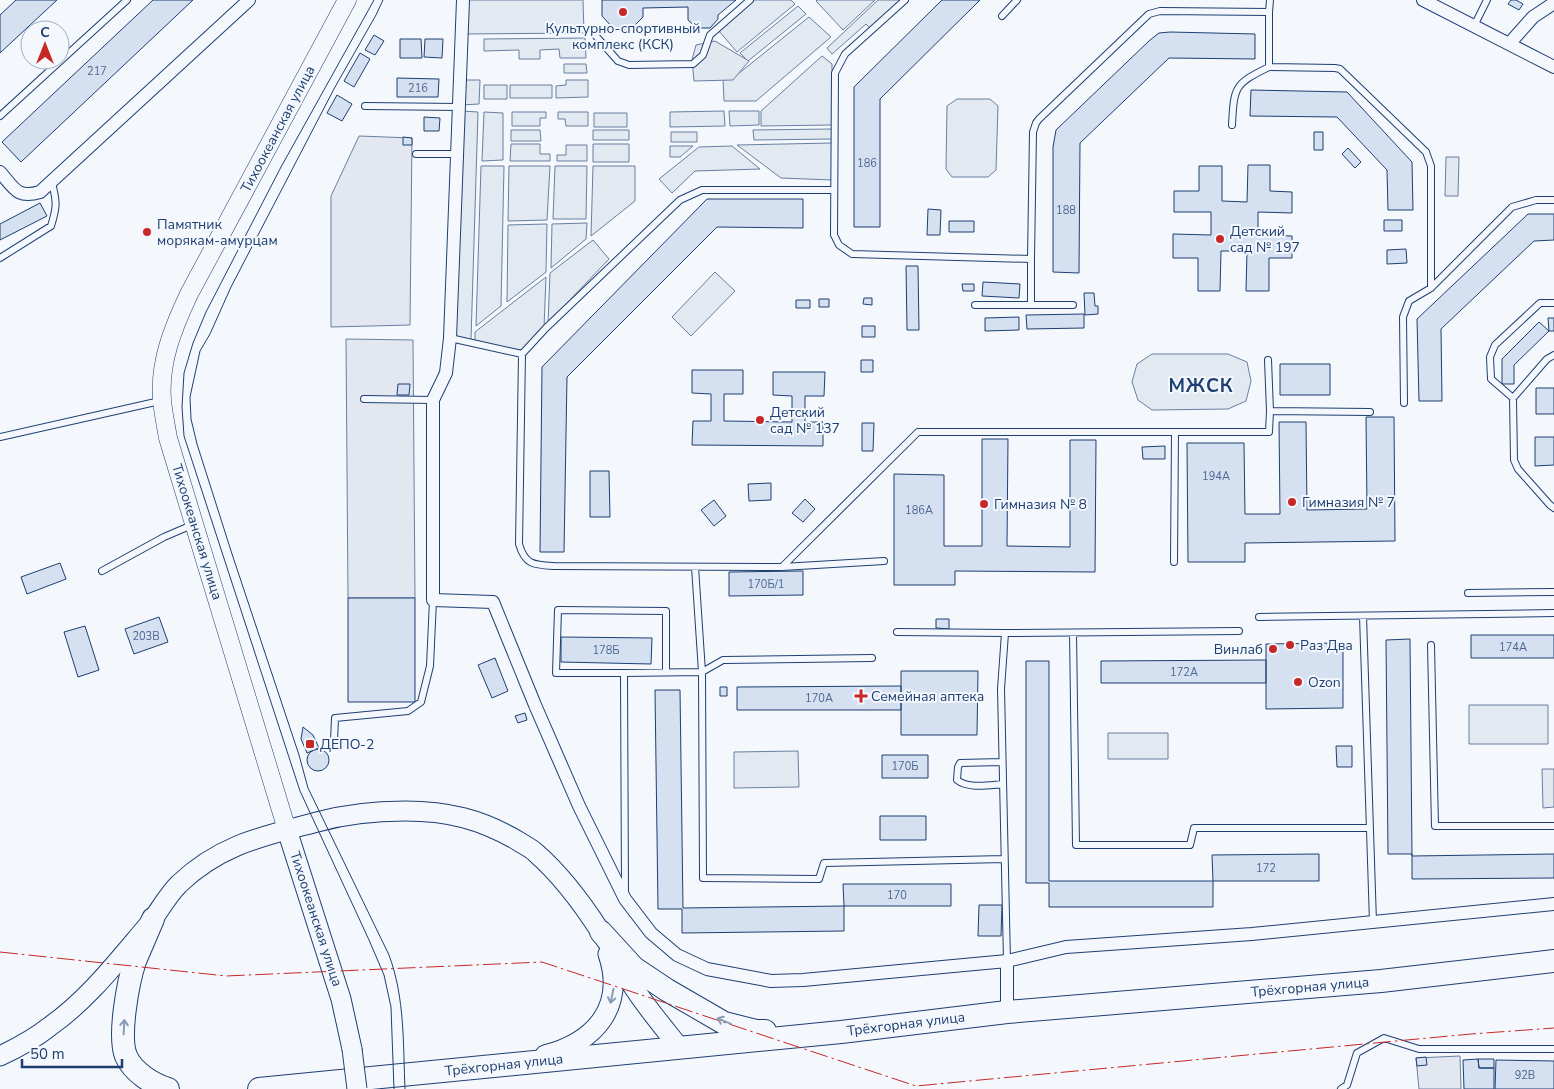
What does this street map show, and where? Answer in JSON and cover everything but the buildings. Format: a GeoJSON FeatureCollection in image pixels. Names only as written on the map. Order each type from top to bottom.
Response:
{"type":"FeatureCollection","features":[{"type":"Feature","properties":{"kind":"highway"},"geometry":{"type":"LineString","coordinates":[[153,918],[134,963],[124,1010],[124,1046],[126,1056],[132,1066],[142,1075],[168,1089]]}},
{"type":"Feature","properties":{"kind":"highway"},"geometry":{"type":"LineString","coordinates":[[601,932],[634,968],[666,990],[724,1023],[756,1031],[841,1032]]}},
{"type":"Feature","properties":{"kind":"highway","name":"Трёхгорная улица"},"geometry":{"type":"LineString","coordinates":[[259,1089],[841,1032],[1007,1012],[1381,981],[1554,961]]}},
{"type":"Feature","properties":{"kind":"main road","name":"Тихоокеанская улица"},"geometry":{"type":"LineString","coordinates":[[346,0],[188,294],[175,323],[166,353],[162,380],[162,401],[168,438],[287,830],[341,999],[352,1049],[357,1089]]}},
{"type":"Feature","properties":{"kind":"main road"},"geometry":{"type":"LineString","coordinates":[[0,1056],[31,1040],[69,1011],[100,981],[178,886],[219,854],[262,836],[324,820],[388,811],[429,811],[459,816],[499,829],[535,851],[565,882],[601,932],[635,989],[679,1047]]}},
{"type":"Feature","properties":{"kind":"main road"},"geometry":{"type":"LineString","coordinates":[[490,1067],[530,1060],[563,1051],[583,1040],[599,1025],[610,1006],[614,986],[612,965],[601,932]]}},
{"type":"Feature","properties":{"kind":"street"},"geometry":{"type":"LineString","coordinates":[[0,172],[19,193],[29,196],[40,192],[249,0]]}},
{"type":"Feature","properties":{"kind":"street"},"geometry":{"type":"LineString","coordinates":[[463,0],[450,338],[446,373],[433,400],[433,600],[493,602],[535,706],[579,806],[625,899],[651,933],[677,955],[707,969],[770,981],[803,980],[1007,961],[1066,947],[1252,934],[1554,904]]}},
{"type":"Feature","properties":{"kind":"street"},"geometry":{"type":"LineString","coordinates":[[1423,0],[1554,67]]}},
{"type":"Feature","properties":{"kind":"street"},"geometry":{"type":"LineString","coordinates":[[1509,44],[1533,17],[1554,3]]}},
{"type":"Feature","properties":{"kind":"street"},"geometry":{"type":"LineString","coordinates":[[1007,961],[1007,1012]]}},
{"type":"Feature","properties":{"kind":"lane"},"geometry":{"type":"LineString","coordinates":[[0,116],[127,0]]}},
{"type":"Feature","properties":{"kind":"lane"},"geometry":{"type":"LineString","coordinates":[[595,35],[618,61],[628,65],[693,64],[703,55],[710,35],[750,0]]}},
{"type":"Feature","properties":{"kind":"lane"},"geometry":{"type":"LineString","coordinates":[[905,0],[845,54],[835,73],[834,235],[839,245],[852,254],[1031,259]]}},
{"type":"Feature","properties":{"kind":"lane"},"geometry":{"type":"LineString","coordinates":[[1002,16],[1017,0]]}},
{"type":"Feature","properties":{"kind":"lane"},"geometry":{"type":"LineString","coordinates":[[1269,67],[1270,0]]}},
{"type":"Feature","properties":{"kind":"lane"},"geometry":{"type":"LineString","coordinates":[[1474,26],[1488,0]]}},
{"type":"Feature","properties":{"kind":"lane"},"geometry":{"type":"LineString","coordinates":[[1031,305],[1033,132],[1036,122],[1149,14],[1160,11],[1270,12]]}},
{"type":"Feature","properties":{"kind":"lane"},"geometry":{"type":"LineString","coordinates":[[1232,125],[1234,100],[1239,86],[1250,76],[1269,67],[1340,69],[1426,152],[1431,166],[1431,288]]}},
{"type":"Feature","properties":{"kind":"lane"},"geometry":{"type":"LineString","coordinates":[[365,106],[459,106]]}},
{"type":"Feature","properties":{"kind":"lane"},"geometry":{"type":"LineString","coordinates":[[416,154],[457,154]]}},
{"type":"Feature","properties":{"kind":"lane"},"geometry":{"type":"LineString","coordinates":[[0,258],[51,226],[57,202],[52,183]]}},
{"type":"Feature","properties":{"kind":"lane"},"geometry":{"type":"LineString","coordinates":[[834,190],[702,190],[680,200],[546,328],[522,354],[519,544],[522,555],[529,563],[542,565],[782,567],[884,562]]}},
{"type":"Feature","properties":{"kind":"lane"},"geometry":{"type":"LineString","coordinates":[[1404,404],[1403,317],[1409,301],[1431,288],[1512,207],[1536,200],[1554,200]]}},
{"type":"Feature","properties":{"kind":"lane"},"geometry":{"type":"LineString","coordinates":[[1513,398],[1491,380],[1490,357],[1495,345],[1540,303],[1554,303]]}},
{"type":"Feature","properties":{"kind":"lane"},"geometry":{"type":"LineString","coordinates":[[975,305],[1073,305]]}},
{"type":"Feature","properties":{"kind":"lane"},"geometry":{"type":"LineString","coordinates":[[450,338],[522,354]]}},
{"type":"Feature","properties":{"kind":"lane"},"geometry":{"type":"LineString","coordinates":[[1554,355],[1548,359],[1513,398],[1514,460],[1518,469],[1554,508]]}},
{"type":"Feature","properties":{"kind":"lane"},"geometry":{"type":"LineString","coordinates":[[782,567],[918,432],[1269,432],[1268,360]]}},
{"type":"Feature","properties":{"kind":"lane"},"geometry":{"type":"LineString","coordinates":[[364,399],[433,400]]}},
{"type":"Feature","properties":{"kind":"lane"},"geometry":{"type":"LineString","coordinates":[[0,437],[162,401]]}},
{"type":"Feature","properties":{"kind":"lane"},"geometry":{"type":"LineString","coordinates":[[1270,412],[1370,412]]}},
{"type":"Feature","properties":{"kind":"lane"},"geometry":{"type":"LineString","coordinates":[[1174,562],[1175,432]]}},
{"type":"Feature","properties":{"kind":"lane"},"geometry":{"type":"LineString","coordinates":[[102,571],[164,537],[194,524]]}},
{"type":"Feature","properties":{"kind":"lane"},"geometry":{"type":"LineString","coordinates":[[695,567],[702,672],[703,878],[819,879],[824,863],[1004,859]]}},
{"type":"Feature","properties":{"kind":"lane"},"geometry":{"type":"LineString","coordinates":[[1468,593],[1554,592]]}},
{"type":"Feature","properties":{"kind":"lane"},"geometry":{"type":"LineString","coordinates":[[334,741],[335,718],[408,712],[421,702],[430,666],[433,600]]}},
{"type":"Feature","properties":{"kind":"lane"},"geometry":{"type":"LineString","coordinates":[[666,672],[666,611],[558,610],[556,673],[702,672],[723,660],[872,658]]}},
{"type":"Feature","properties":{"kind":"lane"},"geometry":{"type":"LineString","coordinates":[[1259,617],[1554,614]]}},
{"type":"Feature","properties":{"kind":"lane"},"geometry":{"type":"LineString","coordinates":[[1363,616],[1373,922]]}},
{"type":"Feature","properties":{"kind":"lane"},"geometry":{"type":"LineString","coordinates":[[897,632],[1073,633],[1239,631]]}},
{"type":"Feature","properties":{"kind":"lane"},"geometry":{"type":"LineString","coordinates":[[1005,633],[1001,689],[1007,961]]}},
{"type":"Feature","properties":{"kind":"lane"},"geometry":{"type":"LineString","coordinates":[[1073,633],[1076,845],[1190,845],[1194,828],[1370,828]]}},
{"type":"Feature","properties":{"kind":"lane"},"geometry":{"type":"LineString","coordinates":[[1431,645],[1435,826],[1554,826]]}},
{"type":"Feature","properties":{"kind":"lane"},"geometry":{"type":"LineString","coordinates":[[624,673],[625,899]]}},
{"type":"Feature","properties":{"kind":"lane"},"geometry":{"type":"LineString","coordinates":[[1002,762],[960,763],[957,780],[962,784],[969,785],[1003,784]]}},
{"type":"Feature","properties":{"kind":"lane"},"geometry":{"type":"LineString","coordinates":[[1346,1088],[1357,1053],[1384,1038],[1419,1049],[1554,1049]]}},
{"type":"Feature","properties":{"kind":"shaded area"},"geometry":{"type":"Polygon","coordinates":[[[466,0],[583,0],[584,33],[464,34],[466,0]]]}},
{"type":"Feature","properties":{"kind":"shaded area"},"geometry":{"type":"Polygon","coordinates":[[[753,0],[791,0],[795,4],[737,52],[718,30],[753,0]]]}},
{"type":"Feature","properties":{"kind":"shaded area"},"geometry":{"type":"Polygon","coordinates":[[[817,0],[875,0],[843,30],[817,0]]]}},
{"type":"Feature","properties":{"kind":"shaded area"},"geometry":{"type":"Polygon","coordinates":[[[878,0],[901,0],[870,28],[866,24],[832,54],[827,48],[878,0]]]}},
{"type":"Feature","properties":{"kind":"shaded area"},"geometry":{"type":"Polygon","coordinates":[[[798,6],[806,14],[748,61],[740,53],[798,6]]]}},
{"type":"Feature","properties":{"kind":"shaded area"},"geometry":{"type":"Polygon","coordinates":[[[809,17],[831,37],[756,101],[724,101],[723,79],[733,78],[809,17]]]}},
{"type":"Feature","properties":{"kind":"shaded area"},"geometry":{"type":"Polygon","coordinates":[[[585,38],[586,58],[560,58],[559,49],[540,50],[540,59],[519,59],[519,50],[484,51],[484,39],[585,38]]]}},
{"type":"Feature","properties":{"kind":"shaded area"},"geometry":{"type":"Polygon","coordinates":[[[715,41],[749,61],[733,80],[694,81],[692,60],[696,45],[715,41]]]}},
{"type":"Feature","properties":{"kind":"shaded area"},"geometry":{"type":"Polygon","coordinates":[[[822,56],[832,64],[832,125],[761,126],[761,111],[822,56]]]}},
{"type":"Feature","properties":{"kind":"shaded area"},"geometry":{"type":"Polygon","coordinates":[[[564,64],[586,64],[587,73],[564,73],[564,64]]]}},
{"type":"Feature","properties":{"kind":"shaded area"},"geometry":{"type":"Polygon","coordinates":[[[462,80],[480,80],[479,104],[461,105],[462,80]]]}},
{"type":"Feature","properties":{"kind":"shaded area"},"geometry":{"type":"Polygon","coordinates":[[[566,80],[588,80],[588,97],[556,98],[556,86],[566,85],[566,80]]]}},
{"type":"Feature","properties":{"kind":"shaded area"},"geometry":{"type":"Polygon","coordinates":[[[484,85],[507,85],[507,99],[484,99],[484,85]]]}},
{"type":"Feature","properties":{"kind":"shaded area"},"geometry":{"type":"Polygon","coordinates":[[[510,85],[552,85],[552,98],[510,98],[510,85]]]}},
{"type":"Feature","properties":{"kind":"shaded area"},"geometry":{"type":"Polygon","coordinates":[[[957,99],[990,99],[998,106],[996,170],[988,177],[952,177],[946,169],[947,106],[957,99]]]}},
{"type":"Feature","properties":{"kind":"shaded area"},"geometry":{"type":"Polygon","coordinates":[[[461,111],[478,112],[471,340],[453,336],[461,111]]]}},
{"type":"Feature","properties":{"kind":"shaded area"},"geometry":{"type":"Polygon","coordinates":[[[724,111],[725,126],[670,127],[670,112],[724,111]]]}},
{"type":"Feature","properties":{"kind":"shaded area"},"geometry":{"type":"Polygon","coordinates":[[[729,111],[759,111],[759,125],[730,126],[729,111]]]}},
{"type":"Feature","properties":{"kind":"shaded area"},"geometry":{"type":"Polygon","coordinates":[[[484,112],[503,113],[503,160],[482,161],[484,112]]]}},
{"type":"Feature","properties":{"kind":"shaded area"},"geometry":{"type":"Polygon","coordinates":[[[512,112],[546,112],[546,118],[540,118],[540,126],[512,126],[512,112]]]}},
{"type":"Feature","properties":{"kind":"shaded area"},"geometry":{"type":"Polygon","coordinates":[[[558,112],[588,112],[588,126],[566,126],[565,119],[558,119],[558,112]]]}},
{"type":"Feature","properties":{"kind":"shaded area"},"geometry":{"type":"Polygon","coordinates":[[[594,113],[627,113],[627,127],[594,127],[594,113]]]}},
{"type":"Feature","properties":{"kind":"shaded area"},"geometry":{"type":"Polygon","coordinates":[[[832,129],[832,139],[754,140],[753,130],[832,129]]]}},
{"type":"Feature","properties":{"kind":"shaded area"},"geometry":{"type":"Polygon","coordinates":[[[511,130],[540,130],[541,141],[511,141],[511,130]]]}},
{"type":"Feature","properties":{"kind":"shaded area"},"geometry":{"type":"Polygon","coordinates":[[[593,130],[629,130],[629,140],[593,140],[593,130]]]}},
{"type":"Feature","properties":{"kind":"shaded area"},"geometry":{"type":"Polygon","coordinates":[[[671,132],[697,132],[697,142],[671,142],[671,132]]]}},
{"type":"Feature","properties":{"kind":"shaded area"},"geometry":{"type":"Polygon","coordinates":[[[359,136],[412,138],[410,325],[331,327],[331,196],[359,136]]]}},
{"type":"Feature","properties":{"kind":"shaded area"},"geometry":{"type":"Polygon","coordinates":[[[832,143],[832,180],[781,178],[737,145],[832,143]]]}},
{"type":"Feature","properties":{"kind":"shaded area"},"geometry":{"type":"Polygon","coordinates":[[[511,144],[540,144],[540,154],[550,154],[550,161],[510,161],[511,144]]]}},
{"type":"Feature","properties":{"kind":"shaded area"},"geometry":{"type":"Polygon","coordinates":[[[593,144],[629,144],[629,162],[593,162],[593,144]]]}},
{"type":"Feature","properties":{"kind":"shaded area"},"geometry":{"type":"Polygon","coordinates":[[[566,145],[587,145],[587,161],[557,161],[557,155],[566,155],[566,145]]]}},
{"type":"Feature","properties":{"kind":"shaded area"},"geometry":{"type":"Polygon","coordinates":[[[670,146],[693,146],[680,157],[670,157],[670,146]]]}},
{"type":"Feature","properties":{"kind":"shaded area"},"geometry":{"type":"Polygon","coordinates":[[[732,146],[760,169],[695,171],[672,193],[659,179],[699,147],[732,146]]]}},
{"type":"Feature","properties":{"kind":"shaded area"},"geometry":{"type":"Polygon","coordinates":[[[1446,157],[1459,157],[1458,196],[1445,196],[1446,157]]]}},
{"type":"Feature","properties":{"kind":"shaded area"},"geometry":{"type":"Polygon","coordinates":[[[481,166],[504,166],[501,306],[476,326],[481,166]]]}},
{"type":"Feature","properties":{"kind":"shaded area"},"geometry":{"type":"Polygon","coordinates":[[[509,166],[550,166],[547,220],[508,221],[509,166]]]}},
{"type":"Feature","properties":{"kind":"shaded area"},"geometry":{"type":"Polygon","coordinates":[[[555,166],[587,166],[586,219],[553,219],[555,166]]]}},
{"type":"Feature","properties":{"kind":"shaded area"},"geometry":{"type":"Polygon","coordinates":[[[593,166],[635,166],[635,201],[591,236],[593,166]]]}},
{"type":"Feature","properties":{"kind":"shaded area"},"geometry":{"type":"Polygon","coordinates":[[[587,223],[586,239],[551,268],[552,224],[587,223]]]}},
{"type":"Feature","properties":{"kind":"shaded area"},"geometry":{"type":"Polygon","coordinates":[[[547,224],[546,272],[507,302],[508,225],[547,224]]]}},
{"type":"Feature","properties":{"kind":"shaded area"},"geometry":{"type":"Polygon","coordinates":[[[593,240],[609,259],[548,323],[550,273],[593,240]]]}},
{"type":"Feature","properties":{"kind":"shaded area"},"geometry":{"type":"Polygon","coordinates":[[[715,272],[735,291],[691,336],[672,317],[715,272]]]}},
{"type":"Feature","properties":{"kind":"shaded area"},"geometry":{"type":"Polygon","coordinates":[[[546,277],[544,328],[521,352],[475,342],[475,332],[546,277]]]}},
{"type":"Feature","properties":{"kind":"shaded area"},"geometry":{"type":"Polygon","coordinates":[[[346,339],[413,340],[415,598],[348,598],[346,339]]]}},
{"type":"Feature","properties":{"kind":"shaded area"},"geometry":{"type":"Polygon","coordinates":[[[1152,354],[1228,354],[1247,362],[1251,381],[1246,401],[1228,409],[1152,410],[1138,400],[1132,382],[1137,364],[1152,354]]]}},
{"type":"Feature","properties":{"kind":"shaded area"},"geometry":{"type":"Polygon","coordinates":[[[1469,705],[1548,705],[1548,744],[1469,744],[1469,705]]]}},
{"type":"Feature","properties":{"kind":"shaded area"},"geometry":{"type":"Polygon","coordinates":[[[1108,733],[1168,733],[1168,759],[1108,759],[1108,733]]]}},
{"type":"Feature","properties":{"kind":"shaded area"},"geometry":{"type":"Polygon","coordinates":[[[798,751],[799,787],[734,788],[734,752],[798,751]]]}},
{"type":"Feature","properties":{"kind":"shaded area"},"geometry":{"type":"Polygon","coordinates":[[[1542,769],[1554,769],[1554,807],[1543,808],[1542,769]]]}},
{"type":"Feature","properties":{"kind":"shaded area"},"geometry":{"type":"Polygon","coordinates":[[[1460,1056],[1461,1089],[1419,1089],[1416,1058],[1460,1056]]]}},
{"type":"Feature","properties":{"kind":"tram line"},"geometry":{"type":"LineString","coordinates":[[374,0],[281,167],[206,312],[193,343],[184,373],[182,407],[184,436],[300,791],[384,975],[391,1007],[394,1089]]}},
{"type":"Feature","properties":{"kind":"tram line"},"geometry":{"type":"LineString","coordinates":[[383,0],[335,87],[231,287],[210,334],[200,351],[190,397],[191,419],[197,444],[299,755],[308,788],[389,955],[394,971],[401,1004],[405,1089]]}},
{"type":"Feature","properties":{"kind":"power"},"geometry":{"type":"LineString","coordinates":[[0,952],[226,976],[542,962],[916,1086],[1471,1034],[1554,1028]]}},
{"type":"Feature","properties":{"kind":"place","name":"Культурно-спортивный комплекс (КСК)"},"geometry":{"type":"Point","coordinates":[623,12]}},
{"type":"Feature","properties":{"kind":"place","name":"Памятник морякам-амурцам"},"geometry":{"type":"Point","coordinates":[147,232]}},
{"type":"Feature","properties":{"kind":"place","name":"Детский сад № 197"},"geometry":{"type":"Point","coordinates":[1220,239]}},
{"type":"Feature","properties":{"kind":"place","name":"Детский сад № 137"},"geometry":{"type":"Point","coordinates":[760,420]}},
{"type":"Feature","properties":{"kind":"place","name":"Гимназия № 7"},"geometry":{"type":"Point","coordinates":[1292,502]}},
{"type":"Feature","properties":{"kind":"place","name":"Гимназия № 8"},"geometry":{"type":"Point","coordinates":[984,504]}},
{"type":"Feature","properties":{"kind":"place","name":"Раз Два"},"geometry":{"type":"Point","coordinates":[1290,645]}},
{"type":"Feature","properties":{"kind":"place","name":"Винлаб"},"geometry":{"type":"Point","coordinates":[1273,649]}},
{"type":"Feature","properties":{"kind":"place","name":"Ozon"},"geometry":{"type":"Point","coordinates":[1298,682]}},
{"type":"Feature","properties":{"kind":"place","name":"Семейная аптека"},"geometry":{"type":"Point","coordinates":[861,696]}},
{"type":"Feature","properties":{"kind":"place","name":"ДЕПО-2"},"geometry":{"type":"Point","coordinates":[310,744]}},
{"type":"Feature","properties":{"kind":"district","name":"МЖСК"},"geometry":{"type":"Point","coordinates":[1201,386]}}]}
